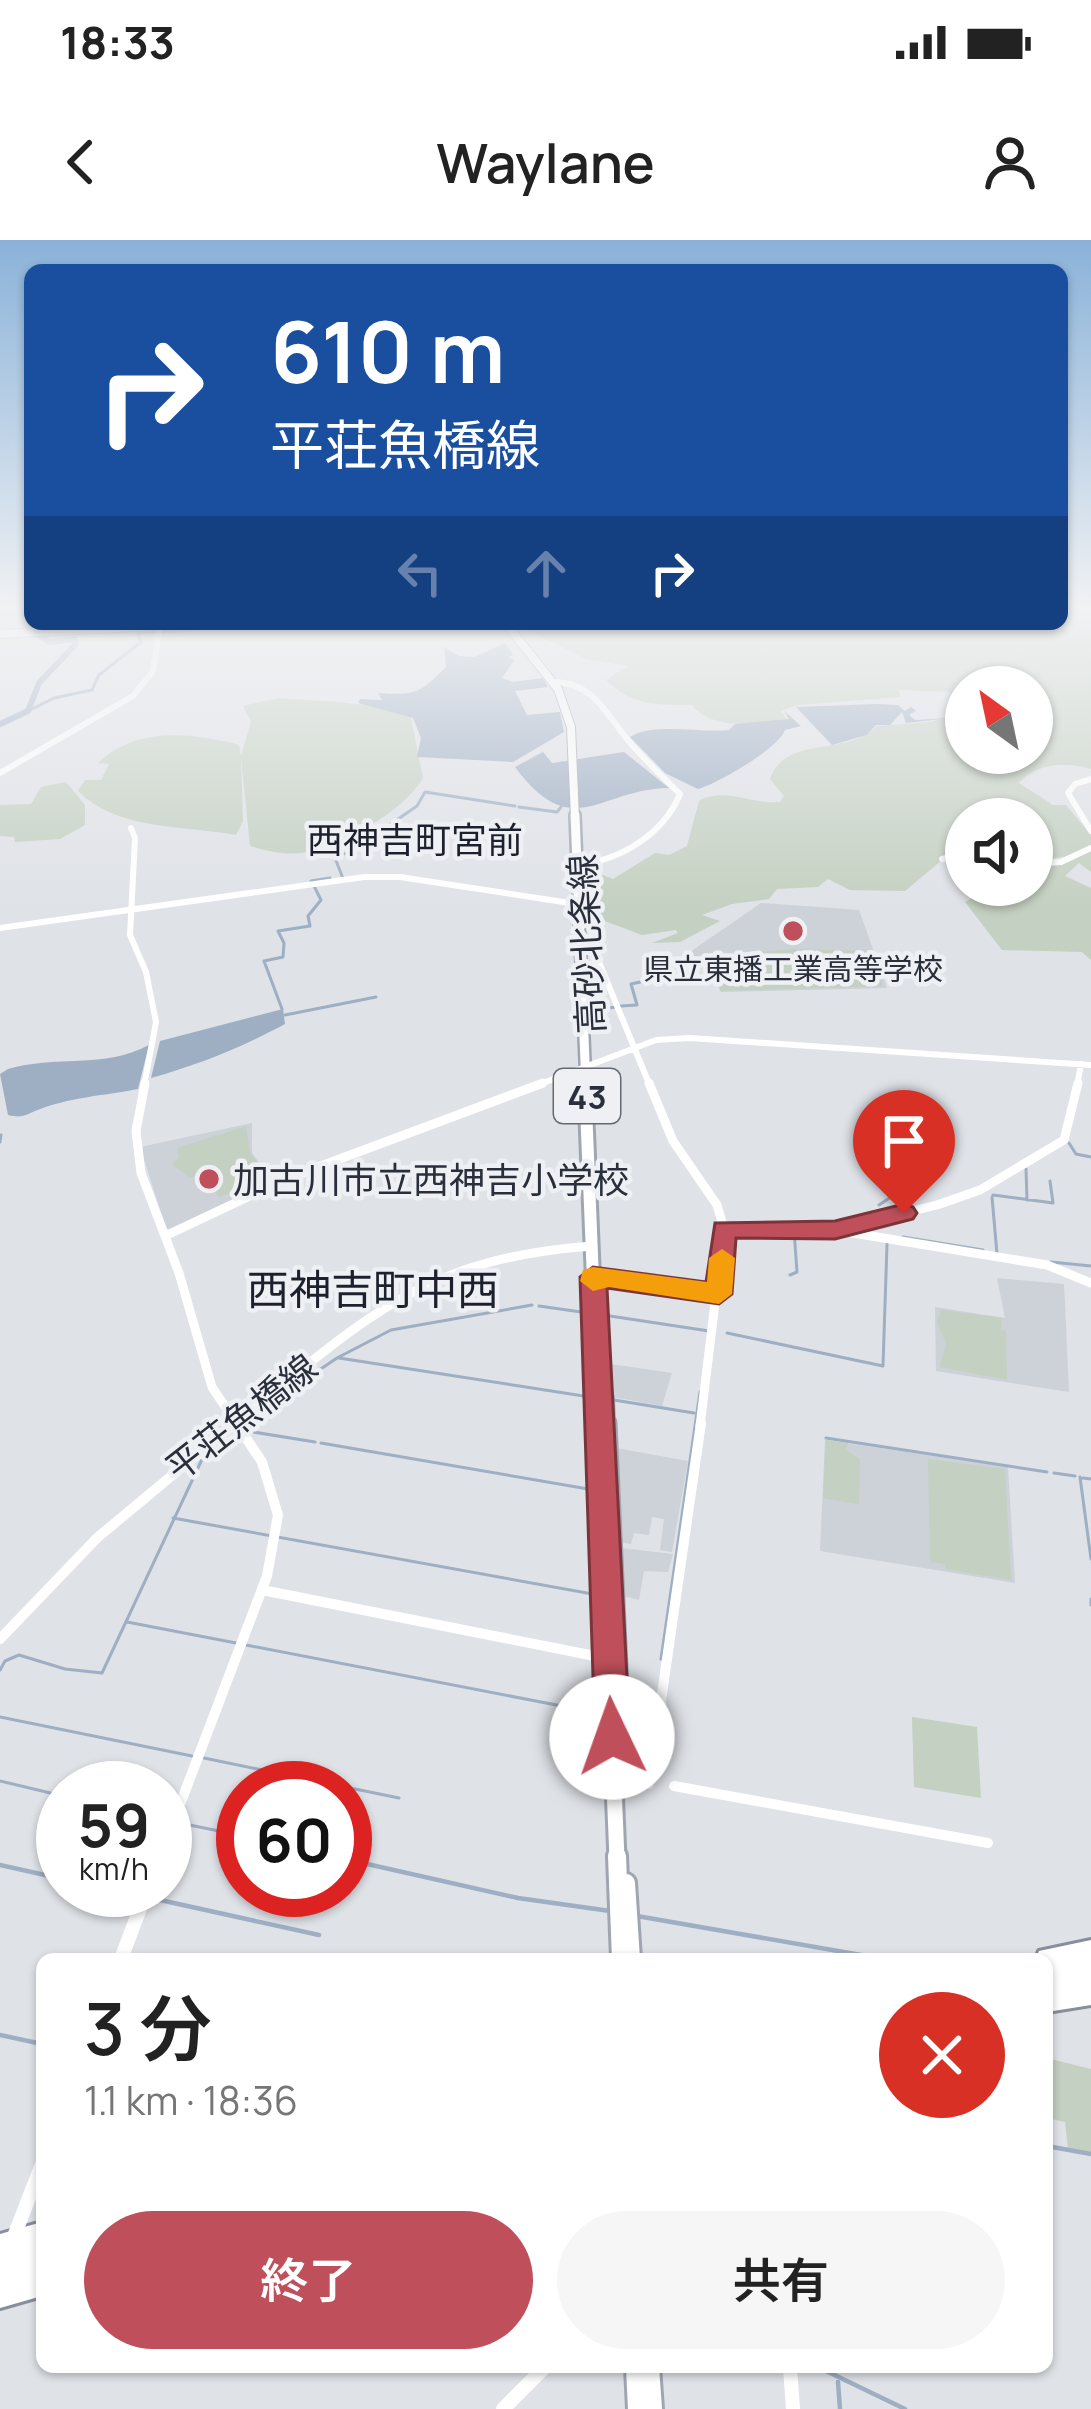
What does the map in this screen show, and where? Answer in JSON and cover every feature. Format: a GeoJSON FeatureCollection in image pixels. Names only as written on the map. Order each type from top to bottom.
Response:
{"type":"FeatureCollection","features":[{"type":"Feature","properties":{"kind":"highway"},"geometry":{"type":"LineString","coordinates":[[1053,1958],[1091,1951]]}},
{"type":"Feature","properties":{"kind":"highway"},"geometry":{"type":"LineString","coordinates":[[1053,1974],[1091,1966]]}},
{"type":"Feature","properties":{"kind":"highway"},"geometry":{"type":"LineString","coordinates":[[1053,1987],[1091,1980]]}},
{"type":"Feature","properties":{"kind":"highway"},"geometry":{"type":"LineString","coordinates":[[1053,2001],[1091,1994]]}},
{"type":"Feature","properties":{"kind":"highway"},"geometry":{"type":"LineString","coordinates":[[5,2251],[36,2237]]}},
{"type":"Feature","properties":{"kind":"highway"},"geometry":{"type":"LineString","coordinates":[[5,2251],[36,2252]]}},
{"type":"Feature","properties":{"kind":"highway"},"geometry":{"type":"LineString","coordinates":[[0,2279],[36,2269]]}},
{"type":"Feature","properties":{"kind":"highway"},"geometry":{"type":"LineString","coordinates":[[0,2296],[36,2286]]}},
{"type":"Feature","properties":{"kind":"main road","name":"高砂北条線"},"geometry":{"type":"LineString","coordinates":[[566,708],[575,758],[624,1914],[630,1953]]}},
{"type":"Feature","properties":{"kind":"main road","name":"高砂北条線"},"geometry":{"type":"LineString","coordinates":[[588,1064],[596,1277]]}},
{"type":"Feature","properties":{"kind":"main road","name":"高砂北条線"},"geometry":{"type":"LineString","coordinates":[[621,1953],[624,1914]]}},
{"type":"Feature","properties":{"kind":"main road"},"geometry":{"type":"LineString","coordinates":[[635,2373],[637,2409]]}},
{"type":"Feature","properties":{"kind":"main road"},"geometry":{"type":"LineString","coordinates":[[650,2373],[652,2409]]}},
{"type":"Feature","properties":{"kind":"street"},"geometry":{"type":"LineString","coordinates":[[0,773],[112,708]]}},
{"type":"Feature","properties":{"kind":"street"},"geometry":{"type":"LineString","coordinates":[[580,865],[609,863],[671,815],[680,794],[605,708]]}},
{"type":"Feature","properties":{"kind":"street"},"geometry":{"type":"LineString","coordinates":[[1091,779],[1075,784],[1068,793],[1091,831]]}},
{"type":"Feature","properties":{"kind":"street"},"geometry":{"type":"LineString","coordinates":[[131,828],[135,845],[130,935],[146,972],[156,1022],[137,1147],[205,1369],[272,1484],[276,1537],[262,1590],[192,1772]]}},
{"type":"Feature","properties":{"kind":"street"},"geometry":{"type":"LineString","coordinates":[[1053,863],[1091,849]]}},
{"type":"Feature","properties":{"kind":"street"},"geometry":{"type":"LineString","coordinates":[[0,928],[364,877],[580,904]]}},
{"type":"Feature","properties":{"kind":"street"},"geometry":{"type":"LineString","coordinates":[[582,946],[595,952],[673,1141],[717,1205],[724,1229],[715,1332],[668,1626],[649,1784]]}},
{"type":"Feature","properties":{"kind":"street"},"geometry":{"type":"LineString","coordinates":[[165,1236],[296,1176],[633,1046],[690,1038],[1086,1065],[1064,1140],[974,1193],[835,1230]]}},
{"type":"Feature","properties":{"kind":"street"},"geometry":{"type":"LineString","coordinates":[[724,1229],[835,1230],[1047,1264],[1091,1283]]}},
{"type":"Feature","properties":{"kind":"street","name":"平荘魚橋線"},"geometry":{"type":"LineString","coordinates":[[0,1639],[43,1588],[128,1506],[236,1428],[390,1301],[473,1267],[592,1246]]}},
{"type":"Feature","properties":{"kind":"street"},"geometry":{"type":"LineString","coordinates":[[596,1277],[719,1294]]}},
{"type":"Feature","properties":{"kind":"street"},"geometry":{"type":"LineString","coordinates":[[262,1590],[614,1660]]}},
{"type":"Feature","properties":{"kind":"street"},"geometry":{"type":"LineString","coordinates":[[674,1786],[988,1843]]}},
{"type":"Feature","properties":{"kind":"street"},"geometry":{"type":"LineString","coordinates":[[123,1953],[137,1917]]}},
{"type":"Feature","properties":{"kind":"street"},"geometry":{"type":"LineString","coordinates":[[5,2251],[36,2178]]}},
{"type":"Feature","properties":{"kind":"street"},"geometry":{"type":"LineString","coordinates":[[502,2409],[538,2373]]}},
{"type":"Feature","properties":{"kind":"street"},"geometry":{"type":"LineString","coordinates":[[791,2373],[794,2409]]}},
{"type":"Feature","properties":{"kind":"shaded area","name":"県立東播工業高等学校"},"geometry":{"type":"Polygon","coordinates":[[[761,903],[859,910],[887,988],[721,992],[712,957],[692,957],[690,952],[761,903]]]}},
{"type":"Feature","properties":{"kind":"shaded area","name":"加古川市立西神吉小学校"},"geometry":{"type":"Polygon","coordinates":[[[252,1123],[252,1153],[274,1183],[171,1230],[166,1228],[140,1147],[252,1123]]]}},
{"type":"Feature","properties":{"kind":"shaded area"},"geometry":{"type":"Polygon","coordinates":[[[997,1278],[1064,1284],[1069,1392],[936,1371],[935,1307],[1005,1318],[997,1278]]]}},
{"type":"Feature","properties":{"kind":"shaded area"},"geometry":{"type":"Polygon","coordinates":[[[611,1364],[672,1373],[662,1406],[613,1397],[611,1364]]]}},
{"type":"Feature","properties":{"kind":"shaded area"},"geometry":{"type":"Polygon","coordinates":[[[825,1440],[1008,1467],[1015,1583],[820,1551],[825,1440]]]}},
{"type":"Feature","properties":{"kind":"shaded area"},"geometry":{"type":"Polygon","coordinates":[[[616,1448],[688,1461],[672,1552],[660,1550],[664,1519],[652,1517],[649,1535],[634,1533],[631,1544],[620,1542],[616,1448]]]}},
{"type":"Feature","properties":{"kind":"shaded area"},"geometry":{"type":"Polygon","coordinates":[[[620,1548],[673,1554],[668,1572],[644,1571],[639,1600],[623,1596],[620,1548]]]}},
{"type":"Feature","properties":{"kind":"shaded area"},"geometry":{"type":"Polygon","coordinates":[[[572,1711],[605,1718],[607,1770],[562,1761],[572,1711]]]}},
{"type":"Feature","properties":{"kind":"green space"},"geometry":{"type":"Polygon","coordinates":[[[244,708],[396,712],[411,718],[423,778],[401,803],[372,824],[322,847],[292,853],[250,846],[241,757],[243,821],[236,835],[132,820],[94,804],[78,791],[85,780],[101,780],[109,764],[98,763],[113,751],[145,738],[179,735],[215,740],[239,745],[241,756],[251,722],[244,708]]]}},
{"type":"Feature","properties":{"kind":"green space"},"geometry":{"type":"Polygon","coordinates":[[[695,708],[789,708],[780,711],[787,719],[776,721],[751,724],[711,719],[695,708]]]}},
{"type":"Feature","properties":{"kind":"green space"},"geometry":{"type":"Polygon","coordinates":[[[1053,708],[1091,708],[1091,769],[1053,766],[1053,708]]]}},
{"type":"Feature","properties":{"kind":"green space"},"geometry":{"type":"Polygon","coordinates":[[[945,718],[945,774],[1030,774],[1019,783],[1042,798],[945,798],[945,858],[905,891],[850,890],[828,879],[818,887],[777,889],[769,899],[732,904],[702,915],[720,921],[680,942],[652,943],[678,933],[676,930],[642,935],[594,917],[596,892],[591,882],[600,874],[613,879],[655,853],[669,855],[687,846],[699,801],[718,795],[780,802],[784,796],[770,779],[789,756],[851,741],[877,726],[945,718]]]}},
{"type":"Feature","properties":{"kind":"green space"},"geometry":{"type":"Polygon","coordinates":[[[66,782],[85,805],[85,825],[60,839],[15,842],[14,837],[0,836],[0,805],[31,804],[41,787],[66,782]]]}},
{"type":"Feature","properties":{"kind":"green space"},"geometry":{"type":"Polygon","coordinates":[[[1053,805],[1066,805],[1091,835],[1091,872],[1079,863],[1065,876],[1091,888],[1091,960],[1082,952],[1002,950],[968,906],[1053,906],[1053,863],[1074,860],[1053,858],[1053,805]]]}},
{"type":"Feature","properties":{"kind":"green space"},"geometry":{"type":"Polygon","coordinates":[[[792,949],[867,951],[883,986],[720,991],[713,956],[792,949]]]}},
{"type":"Feature","properties":{"kind":"green space"},"geometry":{"type":"Polygon","coordinates":[[[246,1126],[250,1152],[272,1183],[234,1201],[228,1194],[219,1197],[201,1174],[190,1178],[172,1164],[179,1158],[177,1148],[246,1126]]]}},
{"type":"Feature","properties":{"kind":"green space"},"geometry":{"type":"Polygon","coordinates":[[[941,1310],[1001,1318],[1001,1330],[1006,1331],[1007,1380],[940,1367],[946,1343],[937,1322],[941,1310]]]}},
{"type":"Feature","properties":{"kind":"green space"},"geometry":{"type":"Polygon","coordinates":[[[826,1440],[848,1443],[846,1450],[860,1459],[859,1504],[823,1498],[826,1440]]]}},
{"type":"Feature","properties":{"kind":"green space"},"geometry":{"type":"Polygon","coordinates":[[[928,1459],[1005,1469],[1011,1580],[930,1562],[928,1459]]]}},
{"type":"Feature","properties":{"kind":"green space"},"geometry":{"type":"Polygon","coordinates":[[[912,1717],[977,1727],[981,1798],[914,1787],[912,1717]]]}},
{"type":"Feature","properties":{"kind":"green space"},"geometry":{"type":"Polygon","coordinates":[[[1053,2060],[1091,2069],[1091,2153],[1068,2148],[1065,2122],[1053,2119],[1053,2060]]]}},
{"type":"Feature","properties":{"kind":"water"},"geometry":{"type":"Polygon","coordinates":[[[377,708],[524,708],[527,715],[560,712],[564,732],[513,762],[417,757],[421,738],[413,718],[377,708]]]}},
{"type":"Feature","properties":{"kind":"water"},"geometry":{"type":"Polygon","coordinates":[[[797,708],[913,708],[916,711],[909,715],[915,720],[945,718],[906,723],[902,712],[890,725],[876,725],[867,735],[832,745],[797,708]]]}},
{"type":"Feature","properties":{"kind":"water"},"geometry":{"type":"Polygon","coordinates":[[[784,711],[801,726],[785,730],[760,755],[698,789],[665,773],[630,737],[663,729],[729,730],[735,724],[789,719],[784,711]]]}},
{"type":"Feature","properties":{"kind":"water"},"geometry":{"type":"Polygon","coordinates":[[[543,752],[552,763],[624,752],[669,788],[570,808],[535,790],[515,767],[543,752]]]}},
{"type":"Feature","properties":{"kind":"water"},"geometry":{"type":"Polygon","coordinates":[[[283,1009],[285,1024],[220,1055],[151,1078],[160,1041],[283,1009]]]}},
{"type":"Feature","properties":{"kind":"water"},"geometry":{"type":"Polygon","coordinates":[[[149,1045],[138,1089],[61,1103],[22,1116],[8,1115],[0,1074],[8,1069],[115,1057],[149,1045]]]}},
{"type":"Feature","properties":{"kind":"waterway"},"geometry":{"type":"LineString","coordinates":[[0,724],[29,708]]}},
{"type":"Feature","properties":{"kind":"waterway"},"geometry":{"type":"LineString","coordinates":[[28,711],[34,708]]}},
{"type":"Feature","properties":{"kind":"waterway"},"geometry":{"type":"LineString","coordinates":[[356,848],[417,806],[425,792],[515,806]]}},
{"type":"Feature","properties":{"kind":"waterway"},"geometry":{"type":"LineString","coordinates":[[519,807],[557,812],[561,807]]}},
{"type":"Feature","properties":{"kind":"waterway"},"geometry":{"type":"LineString","coordinates":[[342,876],[335,858],[353,850]]}},
{"type":"Feature","properties":{"kind":"waterway"},"geometry":{"type":"LineString","coordinates":[[311,881],[330,878]]}},
{"type":"Feature","properties":{"kind":"waterway"},"geometry":{"type":"LineString","coordinates":[[282,1009],[264,961],[283,957],[284,943],[278,931],[310,926],[308,916],[321,900],[314,886]]}},
{"type":"Feature","properties":{"kind":"waterway"},"geometry":{"type":"LineString","coordinates":[[621,1006],[637,1005],[631,984],[654,979]]}},
{"type":"Feature","properties":{"kind":"waterway"},"geometry":{"type":"LineString","coordinates":[[285,1015],[376,997]]}},
{"type":"Feature","properties":{"kind":"waterway"},"geometry":{"type":"LineString","coordinates":[[594,1011],[615,1007]]}},
{"type":"Feature","properties":{"kind":"waterway"},"geometry":{"type":"LineString","coordinates":[[0,1142],[1,1135]]}},
{"type":"Feature","properties":{"kind":"waterway"},"geometry":{"type":"LineString","coordinates":[[879,1205],[894,1195],[886,1179],[893,1172],[883,1163],[903,1158],[914,1149],[913,1143]]}},
{"type":"Feature","properties":{"kind":"waterway"},"geometry":{"type":"LineString","coordinates":[[1069,1143],[1076,1154],[1091,1157]]}},
{"type":"Feature","properties":{"kind":"waterway"},"geometry":{"type":"LineString","coordinates":[[1026,1169],[1027,1200]]}},
{"type":"Feature","properties":{"kind":"waterway"},"geometry":{"type":"LineString","coordinates":[[1027,1200],[1053,1203],[1050,1181]]}},
{"type":"Feature","properties":{"kind":"waterway"},"geometry":{"type":"LineString","coordinates":[[993,1195],[1027,1200]]}},
{"type":"Feature","properties":{"kind":"waterway"},"geometry":{"type":"LineString","coordinates":[[992,1197],[997,1254]]}},
{"type":"Feature","properties":{"kind":"waterway"},"geometry":{"type":"LineString","coordinates":[[790,1275],[797,1272],[794,1230]]}},
{"type":"Feature","properties":{"kind":"waterway"},"geometry":{"type":"LineString","coordinates":[[903,1237],[983,1250]]}},
{"type":"Feature","properties":{"kind":"waterway"},"geometry":{"type":"LineString","coordinates":[[727,1333],[883,1366],[887,1244]]}},
{"type":"Feature","properties":{"kind":"waterway"},"geometry":{"type":"LineString","coordinates":[[1051,1262],[1091,1266]]}},
{"type":"Feature","properties":{"kind":"waterway"},"geometry":{"type":"LineString","coordinates":[[250,1417],[337,1358],[391,1330],[532,1305]]}},
{"type":"Feature","properties":{"kind":"waterway"},"geometry":{"type":"LineString","coordinates":[[539,1306],[588,1313]]}},
{"type":"Feature","properties":{"kind":"waterway"},"geometry":{"type":"LineString","coordinates":[[610,1316],[709,1331]]}},
{"type":"Feature","properties":{"kind":"waterway"},"geometry":{"type":"LineString","coordinates":[[339,1358],[590,1397]]}},
{"type":"Feature","properties":{"kind":"waterway"},"geometry":{"type":"LineString","coordinates":[[661,1659],[700,1392]]}},
{"type":"Feature","properties":{"kind":"waterway"},"geometry":{"type":"LineString","coordinates":[[614,1400],[694,1413]]}},
{"type":"Feature","properties":{"kind":"waterway"},"geometry":{"type":"LineString","coordinates":[[247,1431],[315,1442]]}},
{"type":"Feature","properties":{"kind":"waterway"},"geometry":{"type":"LineString","coordinates":[[826,1438],[1047,1472]]}},
{"type":"Feature","properties":{"kind":"waterway"},"geometry":{"type":"LineString","coordinates":[[321,1443],[594,1490]]}},
{"type":"Feature","properties":{"kind":"waterway"},"geometry":{"type":"LineString","coordinates":[[174,1518],[204,1455]]}},
{"type":"Feature","properties":{"kind":"waterway"},"geometry":{"type":"LineString","coordinates":[[1054,1473],[1075,1476]]}},
{"type":"Feature","properties":{"kind":"waterway"},"geometry":{"type":"LineString","coordinates":[[1080,1477],[1091,1559]]}},
{"type":"Feature","properties":{"kind":"waterway"},"geometry":{"type":"LineString","coordinates":[[1083,1478],[1091,1479]]}},
{"type":"Feature","properties":{"kind":"waterway"},"geometry":{"type":"LineString","coordinates":[[0,1670],[5,1661],[19,1655],[65,1669],[102,1673],[174,1518]]}},
{"type":"Feature","properties":{"kind":"waterway"},"geometry":{"type":"LineString","coordinates":[[174,1518],[598,1595]]}},
{"type":"Feature","properties":{"kind":"waterway"},"geometry":{"type":"LineString","coordinates":[[1091,1599],[1091,1605]]}},
{"type":"Feature","properties":{"kind":"waterway"},"geometry":{"type":"LineString","coordinates":[[127,1622],[236,1643]]}},
{"type":"Feature","properties":{"kind":"waterway"},"geometry":{"type":"LineString","coordinates":[[246,1645],[603,1714]]}},
{"type":"Feature","properties":{"kind":"waterway"},"geometry":{"type":"LineString","coordinates":[[0,1717],[192,1756]]}},
{"type":"Feature","properties":{"kind":"waterway"},"geometry":{"type":"LineString","coordinates":[[204,1758],[399,1798]]}},
{"type":"Feature","properties":{"kind":"waterway"},"geometry":{"type":"LineString","coordinates":[[0,1781],[36,1790]]}},
{"type":"Feature","properties":{"kind":"waterway"},"geometry":{"type":"LineString","coordinates":[[192,1825],[216,1830]]}},
{"type":"Feature","properties":{"kind":"waterway"},"geometry":{"type":"LineString","coordinates":[[0,1865],[36,1873]]}},
{"type":"Feature","properties":{"kind":"waterway"},"geometry":{"type":"LineString","coordinates":[[372,1865],[518,1898],[610,1911]]}},
{"type":"Feature","properties":{"kind":"waterway"},"geometry":{"type":"LineString","coordinates":[[192,1907],[319,1935]]}},
{"type":"Feature","properties":{"kind":"waterway"},"geometry":{"type":"LineString","coordinates":[[637,1916],[850,1953]]}},
{"type":"Feature","properties":{"kind":"waterway"},"geometry":{"type":"LineString","coordinates":[[0,2035],[36,2043]]}},
{"type":"Feature","properties":{"kind":"waterway"},"geometry":{"type":"LineString","coordinates":[[1053,2147],[1091,2154]]}},
{"type":"Feature","properties":{"kind":"waterway"},"geometry":{"type":"LineString","coordinates":[[830,2373],[905,2409]]}},
{"type":"Feature","properties":{"kind":"waterway"},"geometry":{"type":"LineString","coordinates":[[838,2382],[840,2409]]}},
{"type":"Feature","properties":{"kind":"slow traffic"},"geometry":{"type":"LineString","coordinates":[[593,1281],[593,1277],[609,1277],[719,1294],[722,1258]]}},
{"type":"Feature","properties":{"kind":"place","name":"県立東播工業高等学校"},"geometry":{"type":"Point","coordinates":[793,931]}},
{"type":"Feature","properties":{"kind":"place","name":"加古川市立西神吉小学校"},"geometry":{"type":"Point","coordinates":[209,1179]}},
{"type":"Feature","properties":{"kind":"district","name":"西神吉町宮前"},"geometry":{"type":"Point","coordinates":[415,839]}},
{"type":"Feature","properties":{"kind":"district","name":"西神吉町中西"},"geometry":{"type":"Point","coordinates":[373,1289]}},
{"type":"Feature","properties":{"kind":"route"},"geometry":{"type":"LineString","coordinates":[[612,1737],[593,1277],[719,1294],[724,1229],[835,1230],[904,1213]]}}]}
